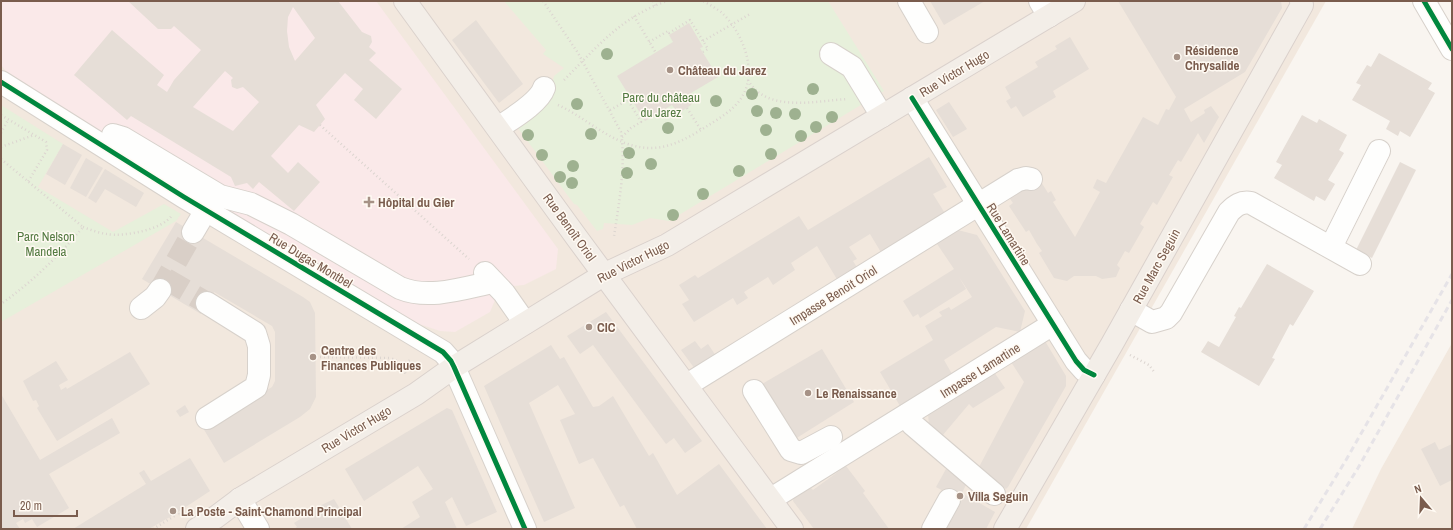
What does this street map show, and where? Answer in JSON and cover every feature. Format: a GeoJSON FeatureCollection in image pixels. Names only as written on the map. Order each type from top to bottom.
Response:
{"type":"FeatureCollection","features":[{"type":"Feature","properties":{"kind":"main road","name":"Rue Benoît Oriol"},"geometry":{"type":"LineString","coordinates":[[405,1],[792,529]]}},
{"type":"Feature","properties":{"kind":"main road","name":"Rue Victor Hugo"},"geometry":{"type":"LineString","coordinates":[[197,529],[240,499],[416,394],[454,367],[605,274],[667,245],[912,98],[1045,8],[1074,1]]}},
{"type":"Feature","properties":{"kind":"main road","name":"Rue Marc Seguin"},"geometry":{"type":"LineString","coordinates":[[1005,529],[1131,310],[1304,2]]}},
{"type":"Feature","properties":{"kind":"street"},"geometry":{"type":"LineString","coordinates":[[909,1],[927,32]]}},
{"type":"Feature","properties":{"kind":"street"},"geometry":{"type":"LineString","coordinates":[[1424,1],[1452,49]]}},
{"type":"Feature","properties":{"kind":"street"},"geometry":{"type":"LineString","coordinates":[[831,54],[852,67],[882,116]]}},
{"type":"Feature","properties":{"kind":"street","name":"Rue Dugas Montbel"},"geometry":{"type":"LineString","coordinates":[[1,82],[113,144],[184,197],[434,345],[451,361],[526,529]]}},
{"type":"Feature","properties":{"kind":"street"},"geometry":{"type":"LineString","coordinates":[[498,128],[540,93]]}},
{"type":"Feature","properties":{"kind":"street","name":"Rue Lamartine"},"geometry":{"type":"LineString","coordinates":[[912,98],[1076,361],[1084,370],[1094,375]]}},
{"type":"Feature","properties":{"kind":"street"},"geometry":{"type":"LineString","coordinates":[[113,144],[123,138],[220,196],[251,204],[291,224],[405,290],[423,294],[489,277],[504,293],[525,323]]}},
{"type":"Feature","properties":{"kind":"street"},"geometry":{"type":"LineString","coordinates":[[1331,246],[1379,151]]}},
{"type":"Feature","properties":{"kind":"street","name":"Impasse Benoit Oriol"},"geometry":{"type":"LineString","coordinates":[[687,385],[1018,180],[1026,178],[1031,179]]}},
{"type":"Feature","properties":{"kind":"street"},"geometry":{"type":"LineString","coordinates":[[1131,310],[1152,322],[1166,318],[1171,313],[1229,212],[1240,203],[1251,203],[1331,246],[1360,264]]}},
{"type":"Feature","properties":{"kind":"street"},"geometry":{"type":"LineString","coordinates":[[193,232],[206,210]]}},
{"type":"Feature","properties":{"kind":"street"},"geometry":{"type":"LineString","coordinates":[[141,308],[155,297],[160,290]]}},
{"type":"Feature","properties":{"kind":"street"},"geometry":{"type":"LineString","coordinates":[[207,303],[249,328],[255,333],[259,346],[259,375],[256,387],[208,418]]}},
{"type":"Feature","properties":{"kind":"street","name":"Impasse Lamartine"},"geometry":{"type":"LineString","coordinates":[[771,499],[833,439],[907,415],[1053,324]]}},
{"type":"Feature","properties":{"kind":"street"},"geometry":{"type":"LineString","coordinates":[[754,391],[791,450],[796,453],[801,453],[833,439]]}},
{"type":"Feature","properties":{"kind":"street"},"geometry":{"type":"LineString","coordinates":[[907,415],[912,424],[994,494]]}},
{"type":"Feature","properties":{"kind":"street"},"geometry":{"type":"LineString","coordinates":[[240,499],[258,529]]}},
{"type":"Feature","properties":{"kind":"street"},"geometry":{"type":"LineString","coordinates":[[933,529],[949,500]]}},
{"type":"Feature","properties":{"kind":"path"},"geometry":{"type":"LineString","coordinates":[[543,1],[562,27],[620,127],[623,143],[619,199],[614,236]]}},
{"type":"Feature","properties":{"kind":"path"},"geometry":{"type":"LineString","coordinates":[[653,1],[654,6]]}},
{"type":"Feature","properties":{"kind":"path"},"geometry":{"type":"LineString","coordinates":[[540,93],[561,82],[611,33],[634,16],[666,1]]}},
{"type":"Feature","properties":{"kind":"path"},"geometry":{"type":"LineString","coordinates":[[540,93],[623,143],[650,148],[669,146],[701,130],[720,118],[738,102],[745,91],[749,69],[746,53],[731,25],[721,12],[703,1]]}},
{"type":"Feature","properties":{"kind":"path"},"geometry":{"type":"LineString","coordinates":[[704,41],[750,14]]}},
{"type":"Feature","properties":{"kind":"path"},"geometry":{"type":"LineString","coordinates":[[634,16],[656,53]]}},
{"type":"Feature","properties":{"kind":"path"},"geometry":{"type":"LineString","coordinates":[[649,42],[668,31],[669,33],[690,20],[697,34],[704,41],[708,49],[703,52]]}},
{"type":"Feature","properties":{"kind":"path"},"geometry":{"type":"LineString","coordinates":[[748,80],[758,92],[769,98],[784,102],[803,103],[853,100]]}},
{"type":"Feature","properties":{"kind":"path"},"geometry":{"type":"LineString","coordinates":[[610,110],[630,99],[642,122],[631,128],[622,138]]}},
{"type":"Feature","properties":{"kind":"path"},"geometry":{"type":"LineString","coordinates":[[687,108],[701,130]]}},
{"type":"Feature","properties":{"kind":"path"},"geometry":{"type":"LineString","coordinates":[[1,115],[46,142],[47,150],[28,182]]}},
{"type":"Feature","properties":{"kind":"path"},"geometry":{"type":"LineString","coordinates":[[1,133],[8,120]]}},
{"type":"Feature","properties":{"kind":"path"},"geometry":{"type":"LineString","coordinates":[[320,125],[489,277]]}},
{"type":"Feature","properties":{"kind":"path"},"geometry":{"type":"LineString","coordinates":[[1,147],[34,135]]}},
{"type":"Feature","properties":{"kind":"path"},"geometry":{"type":"LineString","coordinates":[[1,159],[83,227],[108,234],[132,234],[158,226],[170,218],[184,197]]}},
{"type":"Feature","properties":{"kind":"path"},"geometry":{"type":"LineString","coordinates":[[1,304],[24,288],[66,247],[83,227]]}},
{"type":"Feature","properties":{"kind":"path"},"geometry":{"type":"LineString","coordinates":[[1126,353],[1149,365],[1155,373]]}},
{"type":"Feature","properties":{"kind":"path"},"geometry":{"type":"LineString","coordinates":[[316,357],[383,356],[397,360],[402,365],[408,380]]}},
{"type":"Feature","properties":{"kind":"path"},"geometry":{"type":"LineString","coordinates":[[402,365],[414,358]]}},
{"type":"Feature","properties":{"kind":"path"},"geometry":{"type":"LineString","coordinates":[[153,529],[176,514]]}},
{"type":"Feature","properties":{"kind":"shaded area"},"geometry":{"type":"Polygon","coordinates":[[[1,1],[1326,1],[1026,529],[1,529],[1,1]]]}},
{"type":"Feature","properties":{"kind":"shaded area","name":"Hôpital du Gier"},"geometry":{"type":"Polygon","coordinates":[[[1,1],[376,1],[558,249],[556,269],[524,285],[513,286],[495,300],[490,312],[455,332],[440,331],[419,324],[136,155],[6,71],[1,65],[1,1]]]}},
{"type":"Feature","properties":{"kind":"shaded area"},"geometry":{"type":"Polygon","coordinates":[[[1452,343],[1452,529],[1352,529],[1381,469],[1452,343]]]}},
{"type":"Feature","properties":{"kind":"green space","name":"Parc du château du Jarez"},"geometry":{"type":"Polygon","coordinates":[[[504,1],[828,1],[884,91],[669,221],[650,218],[632,225],[604,223],[603,229],[597,231],[577,205],[574,204],[515,124],[549,98],[554,76],[564,68],[543,54],[546,50],[504,1]]]}},
{"type":"Feature","properties":{"kind":"green space","name":"Parc Nelson Mandela"},"geometry":{"type":"Polygon","coordinates":[[[1,105],[63,144],[38,187],[113,232],[164,204],[181,214],[176,221],[1,322],[1,105]]]}},
{"type":"Feature","properties":{"kind":"building"},"geometry":{"type":"Polygon","coordinates":[[[128,1],[338,1],[362,32],[371,36],[372,42],[369,47],[376,53],[369,60],[402,89],[376,119],[354,100],[363,89],[345,73],[316,105],[325,119],[314,132],[299,125],[271,156],[288,173],[298,162],[320,182],[294,211],[259,182],[253,189],[247,183],[235,186],[231,177],[131,116],[127,120],[74,75],[112,30],[164,75],[157,85],[167,92],[174,80],[201,50],[174,26],[171,29],[158,29],[128,1]],[[293,7],[288,17],[287,31],[289,47],[295,61],[315,38],[293,7]],[[225,71],[193,107],[233,131],[259,102],[243,87],[237,89],[232,87],[231,80],[233,78],[225,71]]]}},
{"type":"Feature","properties":{"kind":"building"},"geometry":{"type":"Polygon","coordinates":[[[930,1],[985,1],[944,25],[930,1]]]}},
{"type":"Feature","properties":{"kind":"building"},"geometry":{"type":"Polygon","coordinates":[[[1118,1],[1281,1],[1282,8],[1245,72],[1184,109],[1191,122],[1205,113],[1204,110],[1211,106],[1219,117],[1204,143],[1198,133],[1181,162],[1178,160],[1169,175],[1173,177],[1157,205],[1153,202],[1140,224],[1144,227],[1129,253],[1125,251],[1117,265],[1120,268],[1116,277],[1102,279],[1096,276],[1074,276],[1067,281],[1054,278],[1039,253],[1042,251],[1029,230],[1026,232],[1009,206],[1013,203],[1008,196],[1038,177],[1048,193],[1051,191],[1056,200],[1053,202],[1075,237],[1100,192],[1093,188],[1097,179],[1106,183],[1143,117],[1158,125],[1166,109],[1169,110],[1176,97],[1118,1]]]}},
{"type":"Feature","properties":{"kind":"building"},"geometry":{"type":"Polygon","coordinates":[[[476,20],[523,84],[499,103],[452,40],[476,20]]]}},
{"type":"Feature","properties":{"kind":"building","name":"Château du Jarez"},"geometry":{"type":"Polygon","coordinates":[[[689,23],[703,47],[700,48],[718,77],[691,93],[694,98],[691,105],[682,111],[675,109],[672,105],[645,121],[617,76],[673,42],[669,35],[689,23]]]}},
{"type":"Feature","properties":{"kind":"building"},"geometry":{"type":"Polygon","coordinates":[[[1070,37],[1089,69],[1053,91],[1056,97],[1023,117],[1016,106],[1011,109],[1006,101],[1011,98],[1005,87],[1038,67],[1035,62],[1057,49],[1055,46],[1070,37]]]}},
{"type":"Feature","properties":{"kind":"building"},"geometry":{"type":"Polygon","coordinates":[[[1379,53],[1432,83],[1428,89],[1435,93],[1410,137],[1400,131],[1398,136],[1386,129],[1390,121],[1352,100],[1361,85],[1356,83],[1367,65],[1371,67],[1379,53]]]}},
{"type":"Feature","properties":{"kind":"building"},"geometry":{"type":"Polygon","coordinates":[[[949,102],[967,129],[953,137],[936,110],[949,102]]]}},
{"type":"Feature","properties":{"kind":"building"},"geometry":{"type":"Polygon","coordinates":[[[1302,115],[1317,123],[1319,119],[1347,135],[1339,150],[1344,153],[1328,180],[1335,184],[1325,201],[1316,196],[1314,201],[1274,178],[1282,165],[1276,162],[1302,115]]]}},
{"type":"Feature","properties":{"kind":"building"},"geometry":{"type":"Polygon","coordinates":[[[63,144],[82,155],[65,185],[46,174],[63,144]]]}},
{"type":"Feature","properties":{"kind":"building"},"geometry":{"type":"Polygon","coordinates":[[[929,157],[947,187],[933,194],[946,215],[882,254],[870,234],[849,247],[857,259],[853,261],[858,269],[838,281],[817,246],[791,263],[795,270],[773,285],[768,277],[744,292],[748,298],[737,305],[733,298],[694,322],[682,304],[689,300],[679,285],[695,275],[698,278],[799,216],[808,230],[929,157]]]}},
{"type":"Feature","properties":{"kind":"building"},"geometry":{"type":"Polygon","coordinates":[[[86,158],[103,168],[86,197],[70,188],[86,158]]]}},
{"type":"Feature","properties":{"kind":"building"},"geometry":{"type":"Polygon","coordinates":[[[1400,162],[1416,170],[1372,258],[1356,250],[1400,162]]]}},
{"type":"Feature","properties":{"kind":"building"},"geometry":{"type":"Polygon","coordinates":[[[105,169],[144,193],[136,207],[105,189],[96,203],[88,198],[105,169]]]}},
{"type":"Feature","properties":{"kind":"building"},"geometry":{"type":"Polygon","coordinates":[[[176,222],[303,297],[310,302],[315,313],[316,397],[310,409],[300,417],[224,463],[203,428],[272,387],[275,381],[275,332],[272,326],[214,292],[201,314],[142,279],[176,222]]]}},
{"type":"Feature","properties":{"kind":"building"},"geometry":{"type":"Polygon","coordinates":[[[954,229],[977,235],[1025,311],[1020,332],[996,327],[944,360],[952,374],[900,406],[880,372],[933,340],[925,326],[942,316],[939,312],[949,307],[951,310],[972,297],[959,277],[966,289],[920,318],[918,314],[913,317],[903,301],[954,269],[935,241],[954,229]]]}},
{"type":"Feature","properties":{"kind":"building"},"geometry":{"type":"Polygon","coordinates":[[[1267,264],[1314,291],[1293,326],[1290,324],[1272,358],[1275,359],[1259,386],[1201,352],[1208,341],[1219,347],[1236,317],[1234,316],[1239,307],[1241,308],[1267,264]]]}},
{"type":"Feature","properties":{"kind":"building"},"geometry":{"type":"Polygon","coordinates":[[[606,312],[702,441],[685,453],[674,438],[666,444],[593,345],[580,354],[567,336],[606,312]]]}},
{"type":"Feature","properties":{"kind":"building"},"geometry":{"type":"Polygon","coordinates":[[[695,341],[701,349],[708,344],[716,356],[695,369],[681,350],[695,341]]]}},
{"type":"Feature","properties":{"kind":"building"},"geometry":{"type":"Polygon","coordinates":[[[1045,341],[1066,376],[1066,386],[1006,489],[979,467],[1024,382],[1011,362],[1045,341]]]}},
{"type":"Feature","properties":{"kind":"building"},"geometry":{"type":"Polygon","coordinates":[[[551,345],[560,359],[564,357],[593,407],[599,406],[613,396],[649,456],[653,453],[677,495],[719,464],[767,529],[637,529],[624,505],[620,507],[593,458],[579,464],[560,420],[575,414],[558,385],[529,403],[575,508],[544,522],[484,386],[551,345]]]}},
{"type":"Feature","properties":{"kind":"building","name":"Le Renaissance"},"geometry":{"type":"Polygon","coordinates":[[[822,349],[854,402],[795,439],[762,384],[822,349]]]}},
{"type":"Feature","properties":{"kind":"building"},"geometry":{"type":"Polygon","coordinates":[[[130,352],[150,384],[57,441],[37,408],[39,406],[36,400],[33,401],[23,381],[56,361],[68,380],[59,385],[61,390],[66,387],[67,389],[130,352]]]}},
{"type":"Feature","properties":{"kind":"building"},"geometry":{"type":"Polygon","coordinates":[[[994,372],[1005,388],[973,408],[969,404],[942,436],[929,426],[928,413],[994,372]]]}},
{"type":"Feature","properties":{"kind":"building"},"geometry":{"type":"Polygon","coordinates":[[[1,394],[40,460],[112,418],[120,433],[49,474],[69,508],[37,527],[32,519],[25,523],[23,519],[16,523],[20,529],[1,529],[1,394]]]}},
{"type":"Feature","properties":{"kind":"building"},"geometry":{"type":"Polygon","coordinates":[[[185,405],[189,412],[180,417],[176,411],[185,405]]]}},
{"type":"Feature","properties":{"kind":"building"},"geometry":{"type":"Polygon","coordinates":[[[447,408],[452,410],[497,512],[466,526],[452,497],[445,502],[457,529],[401,529],[420,517],[412,502],[433,489],[418,466],[364,501],[345,469],[447,408]]]}},
{"type":"Feature","properties":{"kind":"building"},"geometry":{"type":"Polygon","coordinates":[[[1435,442],[1439,450],[1452,444],[1452,480],[1440,486],[1421,449],[1435,442]]]}},
{"type":"Feature","properties":{"kind":"building"},"geometry":{"type":"Polygon","coordinates":[[[190,458],[210,491],[175,514],[149,529],[73,529],[146,484],[139,473],[144,470],[151,481],[190,458]]]}},
{"type":"Feature","properties":{"kind":"building"},"geometry":{"type":"Polygon","coordinates":[[[846,466],[865,491],[863,493],[889,529],[814,529],[793,501],[794,496],[809,486],[813,490],[846,466]]]}},
{"type":"Feature","properties":{"kind":"building","name":"Villa Seguin"},"geometry":{"type":"Polygon","coordinates":[[[946,469],[966,485],[962,493],[995,512],[986,529],[942,529],[958,499],[936,487],[946,469]]]}},
{"type":"Feature","properties":{"kind":"building"},"geometry":{"type":"Polygon","coordinates":[[[334,499],[352,529],[294,529],[297,527],[294,523],[310,513],[309,511],[334,499]]]}},
{"type":"Feature","properties":{"kind":"tunnel"},"geometry":{"type":"LineString","coordinates":[[160,290],[193,232]]}},
{"type":"Feature","properties":{"kind":"tunnel"},"geometry":{"type":"LineString","coordinates":[[166,279],[207,303]]}},
{"type":"Feature","properties":{"kind":"railway"},"geometry":{"type":"LineString","coordinates":[[1304,529],[1346,460],[1452,274]]}},
{"type":"Feature","properties":{"kind":"railway"},"geometry":{"type":"LineString","coordinates":[[1320,529],[1358,468],[1452,300]]}},
{"type":"Feature","properties":{"kind":"cycle path"},"geometry":{"type":"LineString","coordinates":[[1424,1],[1452,49]]}},
{"type":"Feature","properties":{"kind":"cycle path"},"geometry":{"type":"LineString","coordinates":[[1,82],[184,197],[443,352],[454,367],[525,529]]}},
{"type":"Feature","properties":{"kind":"cycle path"},"geometry":{"type":"LineString","coordinates":[[912,98],[1076,361],[1084,370],[1094,375]]}},
{"type":"Feature","properties":{"kind":"place","name":"Résidence Chrysalide"},"geometry":{"type":"Point","coordinates":[1177,57]}},
{"type":"Feature","properties":{"kind":"place","name":"Château du Jarez"},"geometry":{"type":"Point","coordinates":[670,70]}},
{"type":"Feature","properties":{"kind":"place","name":"Hôpital du Gier"},"geometry":{"type":"Point","coordinates":[369,202]}},
{"type":"Feature","properties":{"kind":"place","name":"CIC"},"geometry":{"type":"Point","coordinates":[589,327]}},
{"type":"Feature","properties":{"kind":"place","name":"Centre des Finances Publiques"},"geometry":{"type":"Point","coordinates":[313,357]}},
{"type":"Feature","properties":{"kind":"place","name":"Le Renaissance"},"geometry":{"type":"Point","coordinates":[808,393]}},
{"type":"Feature","properties":{"kind":"place","name":"Villa Seguin"},"geometry":{"type":"Point","coordinates":[960,496]}},
{"type":"Feature","properties":{"kind":"place","name":"La Poste - Saint-Chamond Principal"},"geometry":{"type":"Point","coordinates":[173,511]}}]}
